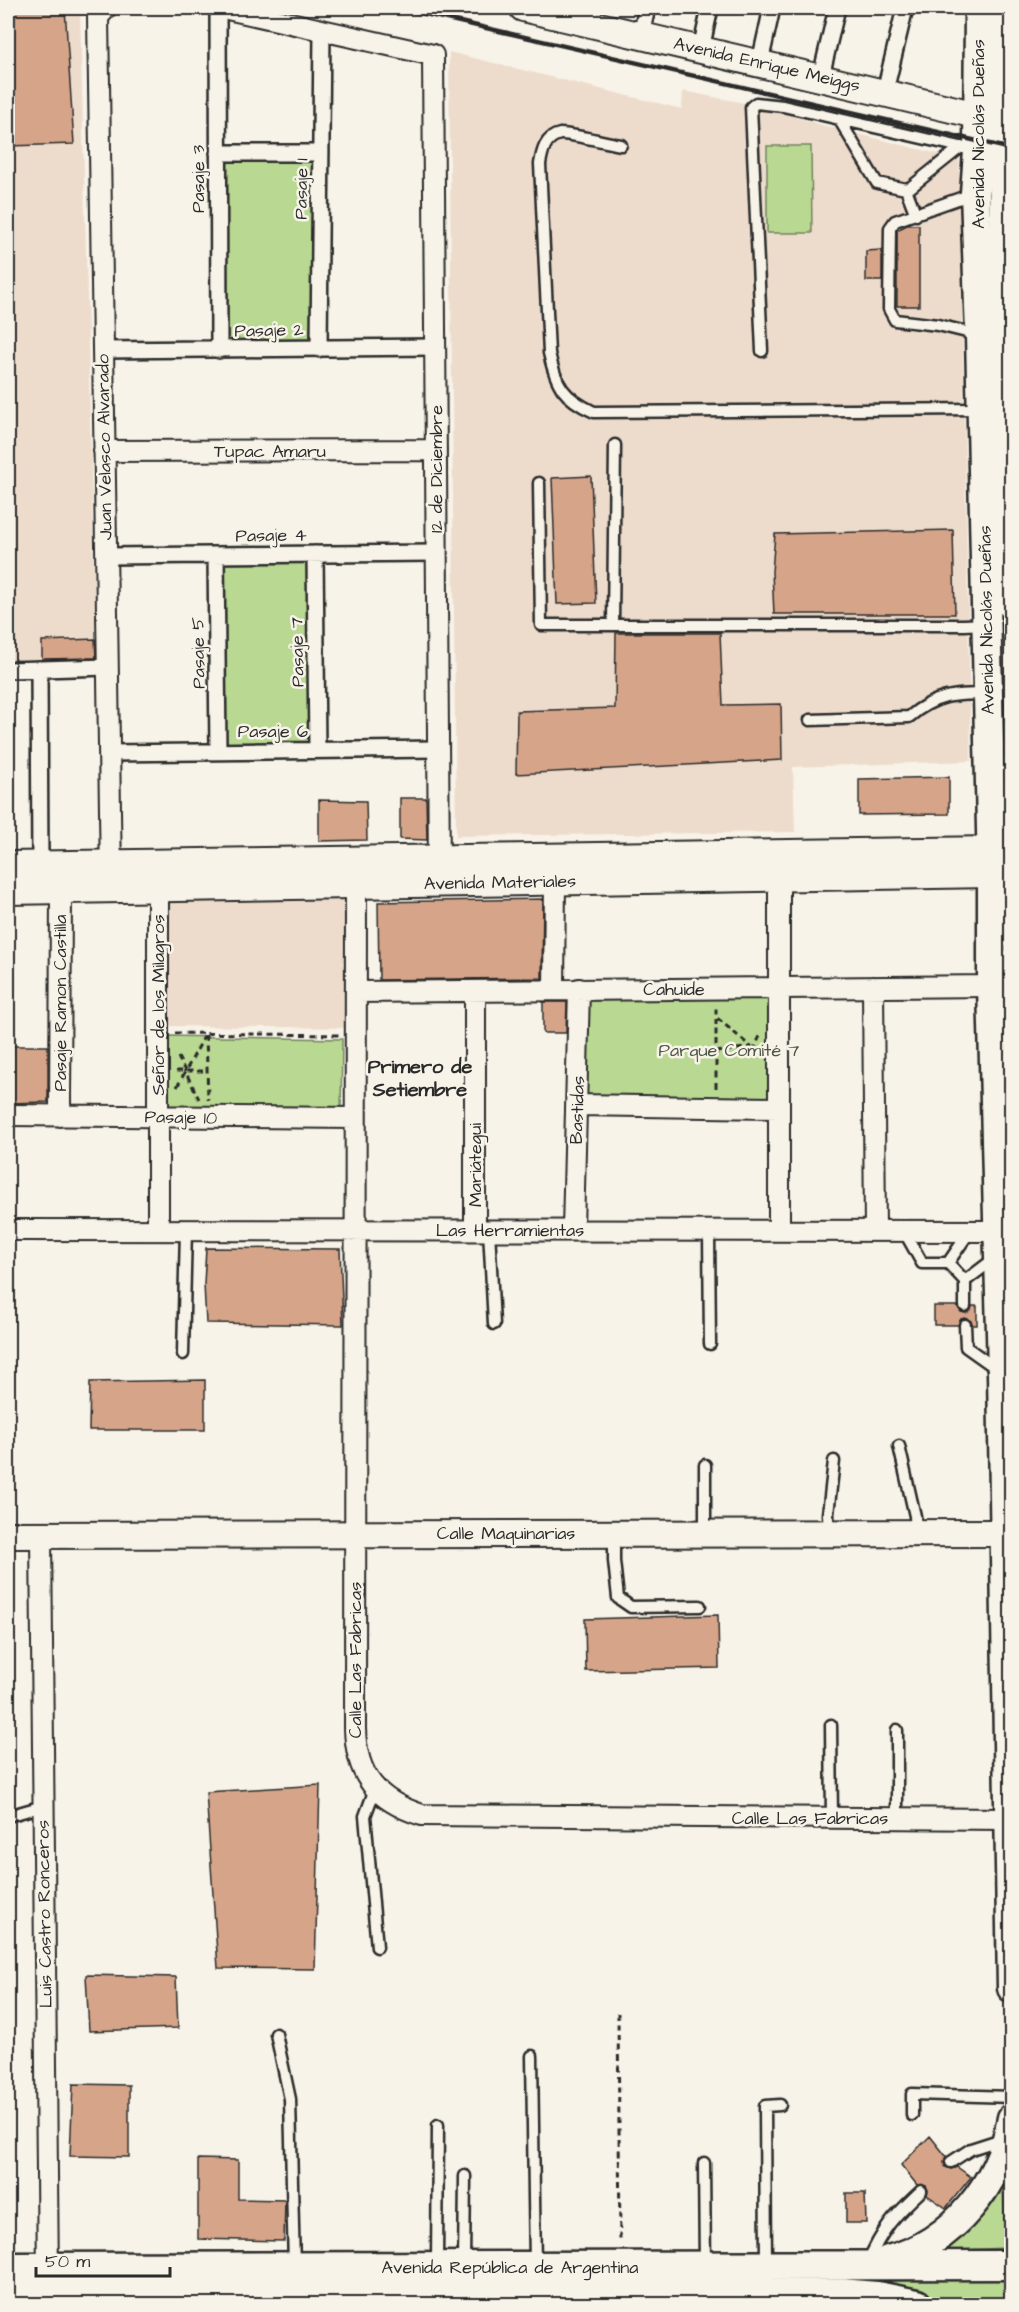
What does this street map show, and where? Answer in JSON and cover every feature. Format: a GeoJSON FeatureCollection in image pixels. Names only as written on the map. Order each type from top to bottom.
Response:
{"type":"FeatureCollection","features":[{"type":"Feature","properties":{"kind":"main road","name":"Avenida Nicolás Dueñas"},"geometry":{"type":"LineString","coordinates":[[979,8],[1007,174],[1011,605]]}},
{"type":"Feature","properties":{"kind":"main road","name":"Avenida Nicolás Dueñas"},"geometry":{"type":"LineString","coordinates":[[1004,8],[1008,38],[997,119],[969,149],[975,193],[981,335],[992,862],[1002,982],[1004,1533],[1011,1988]]}},
{"type":"Feature","properties":{"kind":"main road"},"geometry":{"type":"LineString","coordinates":[[866,2265],[895,2258],[923,2246],[948,2229],[970,2208],[986,2186],[999,2162],[1010,2128]]}},
{"type":"Feature","properties":{"kind":"main road","name":"Avenida República de Argentina"},"geometry":{"type":"LineString","coordinates":[[531,2288],[621,2267],[1011,2265]]}},
{"type":"Feature","properties":{"kind":"main road","name":"Avenida República de Argentina"},"geometry":{"type":"LineString","coordinates":[[8,2267],[33,2290],[455,2283]]}},
{"type":"Feature","properties":{"kind":"main road","name":"Avenida República de Argentina"},"geometry":{"type":"LineString","coordinates":[[33,2290],[294,2267],[531,2288],[838,2299],[877,2296],[917,2304]]}},
{"type":"Feature","properties":{"kind":"street","name":"Juan Velasco Alvarado"},"geometry":{"type":"LineString","coordinates":[[106,8],[99,17],[111,889]]}},
{"type":"Feature","properties":{"kind":"street","name":"Pasaje 3"},"geometry":{"type":"LineString","coordinates":[[218,8],[219,350]]}},
{"type":"Feature","properties":{"kind":"street"},"geometry":{"type":"LineString","coordinates":[[223,8],[322,30]]}},
{"type":"Feature","properties":{"kind":"street","name":"Avenida Enrique Meiggs"},"geometry":{"type":"LineString","coordinates":[[523,8],[576,14],[641,35],[997,119]]}},
{"type":"Feature","properties":{"kind":"street"},"geometry":{"type":"LineString","coordinates":[[641,35],[647,8]]}},
{"type":"Feature","properties":{"kind":"street"},"geometry":{"type":"LineString","coordinates":[[701,49],[710,8]]}},
{"type":"Feature","properties":{"kind":"street"},"geometry":{"type":"LineString","coordinates":[[760,62],[772,8]]}},
{"type":"Feature","properties":{"kind":"street"},"geometry":{"type":"LineString","coordinates":[[821,76],[837,8]]}},
{"type":"Feature","properties":{"kind":"street"},"geometry":{"type":"LineString","coordinates":[[885,91],[904,8]]}},
{"type":"Feature","properties":{"kind":"street","name":"12 de Diciembre"},"geometry":{"type":"LineString","coordinates":[[322,30],[433,55],[439,871]]}},
{"type":"Feature","properties":{"kind":"street","name":"Pasaje 1"},"geometry":{"type":"LineString","coordinates":[[319,349],[322,30]]}},
{"type":"Feature","properties":{"kind":"street"},"geometry":{"type":"LineString","coordinates":[[218,153],[321,153]]}},
{"type":"Feature","properties":{"kind":"street","name":"Pasaje 2"},"geometry":{"type":"LineString","coordinates":[[103,350],[435,347]]}},
{"type":"Feature","properties":{"kind":"street","name":"Tupac Amaru"},"geometry":{"type":"LineString","coordinates":[[105,451],[436,450]]}},
{"type":"Feature","properties":{"kind":"street","name":"Pasaje 4"},"geometry":{"type":"LineString","coordinates":[[106,556],[436,553]]}},
{"type":"Feature","properties":{"kind":"street","name":"Pasaje 7"},"geometry":{"type":"LineString","coordinates":[[315,554],[318,750]]}},
{"type":"Feature","properties":{"kind":"street","name":"Pasaje 5"},"geometry":{"type":"LineString","coordinates":[[216,555],[218,751]]}},
{"type":"Feature","properties":{"kind":"street"},"geometry":{"type":"LineString","coordinates":[[8,670],[108,667]]}},
{"type":"Feature","properties":{"kind":"street"},"geometry":{"type":"LineString","coordinates":[[39,669],[40,865]]}},
{"type":"Feature","properties":{"kind":"street","name":"Pasaje 6"},"geometry":{"type":"LineString","coordinates":[[109,753],[438,749]]}},
{"type":"Feature","properties":{"kind":"street","name":"Avenida Materiales"},"geometry":{"type":"LineString","coordinates":[[8,865],[110,864],[439,871],[992,862]]}},
{"type":"Feature","properties":{"kind":"street","name":"Avenida Materiales"},"geometry":{"type":"LineString","coordinates":[[8,891],[356,885],[439,871],[555,881],[779,877],[992,862]]}},
{"type":"Feature","properties":{"kind":"street"},"geometry":{"type":"LineString","coordinates":[[779,877],[779,1231]]}},
{"type":"Feature","properties":{"kind":"street"},"geometry":{"type":"LineString","coordinates":[[554,990],[555,881]]}},
{"type":"Feature","properties":{"kind":"street","name":"Calle Las Fabricas"},"geometry":{"type":"LineString","coordinates":[[356,885],[355,1746],[359,1762],[375,1789],[403,1809],[423,1815],[1009,1819]]}},
{"type":"Feature","properties":{"kind":"street","name":"Señor de los Milagros"},"geometry":{"type":"LineString","coordinates":[[158,888],[161,1033],[158,1230]]}},
{"type":"Feature","properties":{"kind":"street","name":"Pasaje Ramon Castilla"},"geometry":{"type":"LineString","coordinates":[[60,890],[60,1116]]}},
{"type":"Feature","properties":{"kind":"street","name":"Cahuide"},"geometry":{"type":"LineString","coordinates":[[356,992],[873,987],[1002,982]]}},
{"type":"Feature","properties":{"kind":"street"},"geometry":{"type":"LineString","coordinates":[[873,987],[875,1231]]}},
{"type":"Feature","properties":{"kind":"street","name":"Bastidas"},"geometry":{"type":"LineString","coordinates":[[573,1230],[579,989]]}},
{"type":"Feature","properties":{"kind":"street","name":"Mariátegui"},"geometry":{"type":"LineString","coordinates":[[475,991],[482,1230]]}},
{"type":"Feature","properties":{"kind":"street"},"geometry":{"type":"LineString","coordinates":[[577,1105],[779,1108]]}},
{"type":"Feature","properties":{"kind":"street","name":"Pasaje 10"},"geometry":{"type":"LineString","coordinates":[[8,1115],[355,1118]]}},
{"type":"Feature","properties":{"kind":"street","name":"Las Herramientas"},"geometry":{"type":"LineString","coordinates":[[8,1230],[970,1231],[1003,1239]]}},
{"type":"Feature","properties":{"kind":"street","name":"Calle Maquinarias"},"geometry":{"type":"LineString","coordinates":[[8,1535],[1004,1533]]}},
{"type":"Feature","properties":{"kind":"street","name":"Luis Castro Ronceros"},"geometry":{"type":"LineString","coordinates":[[33,2290],[43,1806],[41,1535]]}},
{"type":"Feature","properties":{"kind":"lane"},"geometry":{"type":"LineString","coordinates":[[762,351],[751,107],[756,103],[783,106],[969,149]]}},
{"type":"Feature","properties":{"kind":"lane"},"geometry":{"type":"LineString","coordinates":[[839,119],[877,183],[906,189],[969,149]]}},
{"type":"Feature","properties":{"kind":"lane"},"geometry":{"type":"LineString","coordinates":[[621,145],[560,134],[549,140],[542,149],[540,164],[549,352],[555,378],[566,394],[580,406],[594,412],[982,409]]}},
{"type":"Feature","properties":{"kind":"lane"},"geometry":{"type":"LineString","coordinates":[[906,189],[916,215]]}},
{"type":"Feature","properties":{"kind":"lane"},"geometry":{"type":"LineString","coordinates":[[975,193],[896,221],[890,228],[889,309],[895,320],[938,325],[981,335]]}},
{"type":"Feature","properties":{"kind":"lane"},"geometry":{"type":"LineString","coordinates":[[613,625],[615,445]]}},
{"type":"Feature","properties":{"kind":"lane"},"geometry":{"type":"LineString","coordinates":[[539,483],[540,623],[544,625],[986,624]]}},
{"type":"Feature","properties":{"kind":"lane"},"geometry":{"type":"LineString","coordinates":[[810,720],[909,717],[921,707],[949,695],[987,694]]}},
{"type":"Feature","properties":{"kind":"lane"},"geometry":{"type":"LineString","coordinates":[[183,1354],[186,1230]]}},
{"type":"Feature","properties":{"kind":"lane"},"geometry":{"type":"LineString","coordinates":[[482,1230],[494,1324]]}},
{"type":"Feature","properties":{"kind":"lane"},"geometry":{"type":"LineString","coordinates":[[709,1231],[710,1344]]}},
{"type":"Feature","properties":{"kind":"lane"},"geometry":{"type":"LineString","coordinates":[[904,1231],[922,1263],[948,1263],[965,1281]]}},
{"type":"Feature","properties":{"kind":"lane"},"geometry":{"type":"LineString","coordinates":[[948,1263],[970,1231]]}},
{"type":"Feature","properties":{"kind":"lane"},"geometry":{"type":"LineString","coordinates":[[965,1306],[965,1281],[1003,1239]]}},
{"type":"Feature","properties":{"kind":"lane"},"geometry":{"type":"LineString","coordinates":[[965,1325],[966,1347],[1005,1382]]}},
{"type":"Feature","properties":{"kind":"lane"},"geometry":{"type":"LineString","coordinates":[[899,1446],[915,1516],[916,1533]]}},
{"type":"Feature","properties":{"kind":"lane"},"geometry":{"type":"LineString","coordinates":[[829,1533],[828,1514],[834,1461]]}},
{"type":"Feature","properties":{"kind":"lane"},"geometry":{"type":"LineString","coordinates":[[705,1465],[705,1533]]}},
{"type":"Feature","properties":{"kind":"lane"},"geometry":{"type":"LineString","coordinates":[[614,1533],[618,1598],[631,1607],[700,1606]]}},
{"type":"Feature","properties":{"kind":"lane"},"geometry":{"type":"LineString","coordinates":[[831,1725],[832,1818]]}},
{"type":"Feature","properties":{"kind":"lane"},"geometry":{"type":"LineString","coordinates":[[897,1730],[897,1818]]}},
{"type":"Feature","properties":{"kind":"lane"},"geometry":{"type":"LineString","coordinates":[[375,1789],[365,1816],[377,1947]]}},
{"type":"Feature","properties":{"kind":"lane"},"geometry":{"type":"LineString","coordinates":[[8,1816],[43,1806]]}},
{"type":"Feature","properties":{"kind":"lane"},"geometry":{"type":"LineString","coordinates":[[276,2034],[290,2099],[294,2267]]}},
{"type":"Feature","properties":{"kind":"lane"},"geometry":{"type":"LineString","coordinates":[[531,2288],[532,2056]]}},
{"type":"Feature","properties":{"kind":"lane"},"geometry":{"type":"LineString","coordinates":[[912,2115],[912,2094],[1011,2097]]}},
{"type":"Feature","properties":{"kind":"lane"},"geometry":{"type":"LineString","coordinates":[[766,2266],[765,2106],[780,2105]]}},
{"type":"Feature","properties":{"kind":"lane"},"geometry":{"type":"LineString","coordinates":[[438,2125],[455,2283]]}},
{"type":"Feature","properties":{"kind":"lane"},"geometry":{"type":"LineString","coordinates":[[951,2162],[1010,2128]]}},
{"type":"Feature","properties":{"kind":"lane"},"geometry":{"type":"LineString","coordinates":[[704,2163],[705,2266]]}},
{"type":"Feature","properties":{"kind":"lane"},"geometry":{"type":"LineString","coordinates":[[455,2283],[465,2176]]}},
{"type":"Feature","properties":{"kind":"lane"},"geometry":{"type":"LineString","coordinates":[[866,2265],[879,2235],[895,2214],[921,2191]]}},
{"type":"Feature","properties":{"kind":"path"},"geometry":{"type":"LineString","coordinates":[[716,989],[716,1108]]}},
{"type":"Feature","properties":{"kind":"path"},"geometry":{"type":"LineString","coordinates":[[716,1017],[753,1047],[716,1052]]}},
{"type":"Feature","properties":{"kind":"path"},"geometry":{"type":"LineString","coordinates":[[161,1033],[356,1035]]}},
{"type":"Feature","properties":{"kind":"path"},"geometry":{"type":"LineString","coordinates":[[161,1033],[186,1071],[208,1117]]}},
{"type":"Feature","properties":{"kind":"path"},"geometry":{"type":"LineString","coordinates":[[160,1116],[206,1033]]}},
{"type":"Feature","properties":{"kind":"path"},"geometry":{"type":"LineString","coordinates":[[206,1033],[208,1117]]}},
{"type":"Feature","properties":{"kind":"path"},"geometry":{"type":"LineString","coordinates":[[174,1071],[207,1071]]}},
{"type":"Feature","properties":{"kind":"path"},"geometry":{"type":"LineString","coordinates":[[618,2013],[621,2267]]}},
{"type":"Feature","properties":{"kind":"shaded area"},"geometry":{"type":"Polygon","coordinates":[[[8,8],[80,8],[96,665],[8,667],[8,8]]]}},
{"type":"Feature","properties":{"kind":"shaded area"},"geometry":{"type":"Polygon","coordinates":[[[449,52],[682,109],[683,91],[760,106],[822,125],[959,159],[971,761],[793,767],[795,832],[456,836],[449,52]]]}},
{"type":"Feature","properties":{"kind":"shaded area"},"geometry":{"type":"Polygon","coordinates":[[[359,891],[358,1028],[164,1026],[165,894],[359,891]]]}},
{"type":"Feature","properties":{"kind":"green space"},"geometry":{"type":"Polygon","coordinates":[[[767,146],[811,146],[812,233],[767,233],[767,146]]]}},
{"type":"Feature","properties":{"kind":"green space"},"geometry":{"type":"Polygon","coordinates":[[[317,155],[316,344],[224,346],[223,156],[317,155]]]}},
{"type":"Feature","properties":{"kind":"green space"},"geometry":{"type":"Polygon","coordinates":[[[313,558],[314,746],[223,747],[218,559],[313,558]]]}},
{"type":"Feature","properties":{"kind":"green space","name":"Parque Comité 7"},"geometry":{"type":"Polygon","coordinates":[[[782,998],[782,1104],[586,1100],[586,1000],[782,998]]]}},
{"type":"Feature","properties":{"kind":"green space"},"geometry":{"type":"Polygon","coordinates":[[[165,1036],[342,1039],[341,1113],[164,1109],[165,1036]]]}},
{"type":"Feature","properties":{"kind":"green space"},"geometry":{"type":"Polygon","coordinates":[[[1003,2185],[1005,2248],[918,2252],[988,2203],[1003,2185]]]}},
{"type":"Feature","properties":{"kind":"green space"},"geometry":{"type":"Polygon","coordinates":[[[878,2275],[1007,2278],[1007,2304],[953,2304],[890,2285],[878,2275]]]}},
{"type":"Feature","properties":{"kind":"building"},"geometry":{"type":"Polygon","coordinates":[[[8,8],[65,8],[74,144],[8,146],[8,8]]]}},
{"type":"Feature","properties":{"kind":"building"},"geometry":{"type":"Polygon","coordinates":[[[907,225],[919,225],[919,306],[897,306],[897,230],[907,225]]]}},
{"type":"Feature","properties":{"kind":"building"},"geometry":{"type":"Polygon","coordinates":[[[882,250],[882,281],[866,281],[866,251],[882,250]]]}},
{"type":"Feature","properties":{"kind":"building"},"geometry":{"type":"Polygon","coordinates":[[[591,476],[596,603],[557,604],[552,478],[591,476]]]}},
{"type":"Feature","properties":{"kind":"building"},"geometry":{"type":"Polygon","coordinates":[[[953,530],[955,614],[774,614],[772,572],[775,534],[953,530]]]}},
{"type":"Feature","properties":{"kind":"building"},"geometry":{"type":"Polygon","coordinates":[[[616,633],[720,633],[723,705],[781,704],[782,760],[516,774],[517,711],[615,708],[616,633]]]}},
{"type":"Feature","properties":{"kind":"building"},"geometry":{"type":"Polygon","coordinates":[[[95,639],[96,658],[42,659],[42,641],[95,639]]]}},
{"type":"Feature","properties":{"kind":"building"},"geometry":{"type":"Polygon","coordinates":[[[949,777],[949,814],[859,815],[859,779],[949,777]]]}},
{"type":"Feature","properties":{"kind":"building"},"geometry":{"type":"Polygon","coordinates":[[[400,798],[426,798],[427,840],[400,839],[400,798]]]}},
{"type":"Feature","properties":{"kind":"building"},"geometry":{"type":"Polygon","coordinates":[[[319,800],[366,801],[367,840],[319,841],[319,800]]]}},
{"type":"Feature","properties":{"kind":"building"},"geometry":{"type":"Polygon","coordinates":[[[543,899],[542,978],[379,980],[378,902],[543,899]]]}},
{"type":"Feature","properties":{"kind":"building"},"geometry":{"type":"Polygon","coordinates":[[[543,1002],[567,1002],[566,1033],[543,1033],[543,1002]]]}},
{"type":"Feature","properties":{"kind":"building"},"geometry":{"type":"Polygon","coordinates":[[[8,1046],[48,1046],[48,1102],[8,1103],[8,1046]]]}},
{"type":"Feature","properties":{"kind":"building"},"geometry":{"type":"Polygon","coordinates":[[[206,1248],[340,1249],[343,1325],[206,1323],[204,1284],[206,1248]]]}},
{"type":"Feature","properties":{"kind":"building"},"geometry":{"type":"Polygon","coordinates":[[[934,1306],[957,1306],[961,1312],[966,1313],[971,1310],[972,1306],[977,1306],[977,1325],[973,1325],[965,1318],[961,1319],[958,1325],[934,1325],[934,1306]]]}},
{"type":"Feature","properties":{"kind":"building"},"geometry":{"type":"Polygon","coordinates":[[[205,1380],[205,1430],[89,1430],[90,1382],[205,1380]]]}},
{"type":"Feature","properties":{"kind":"building"},"geometry":{"type":"Polygon","coordinates":[[[718,1615],[719,1668],[586,1671],[585,1619],[718,1615]]]}},
{"type":"Feature","properties":{"kind":"building"},"geometry":{"type":"Polygon","coordinates":[[[320,1785],[315,1969],[218,1968],[206,1792],[320,1785]]]}},
{"type":"Feature","properties":{"kind":"building"},"geometry":{"type":"Polygon","coordinates":[[[86,1975],[176,1977],[178,2028],[89,2031],[86,1975]]]}},
{"type":"Feature","properties":{"kind":"building"},"geometry":{"type":"Polygon","coordinates":[[[73,2084],[129,2085],[129,2157],[70,2156],[73,2084]]]}},
{"type":"Feature","properties":{"kind":"building"},"geometry":{"type":"Polygon","coordinates":[[[930,2136],[946,2156],[945,2167],[951,2169],[957,2167],[971,2177],[946,2208],[927,2195],[926,2186],[917,2185],[901,2165],[930,2136]]]}},
{"type":"Feature","properties":{"kind":"building"},"geometry":{"type":"Polygon","coordinates":[[[198,2159],[238,2160],[238,2199],[285,2200],[284,2241],[198,2239],[198,2159]]]}},
{"type":"Feature","properties":{"kind":"building"},"geometry":{"type":"Polygon","coordinates":[[[846,2193],[865,2193],[866,2223],[846,2223],[846,2193]]]}},
{"type":"Feature","properties":{"kind":"railway"},"geometry":{"type":"LineString","coordinates":[[399,8],[1012,149]]}},
{"type":"Feature","properties":{"kind":"district","name":"Primero de Setiembre"},"geometry":{"type":"Point","coordinates":[420,1078]}}]}
